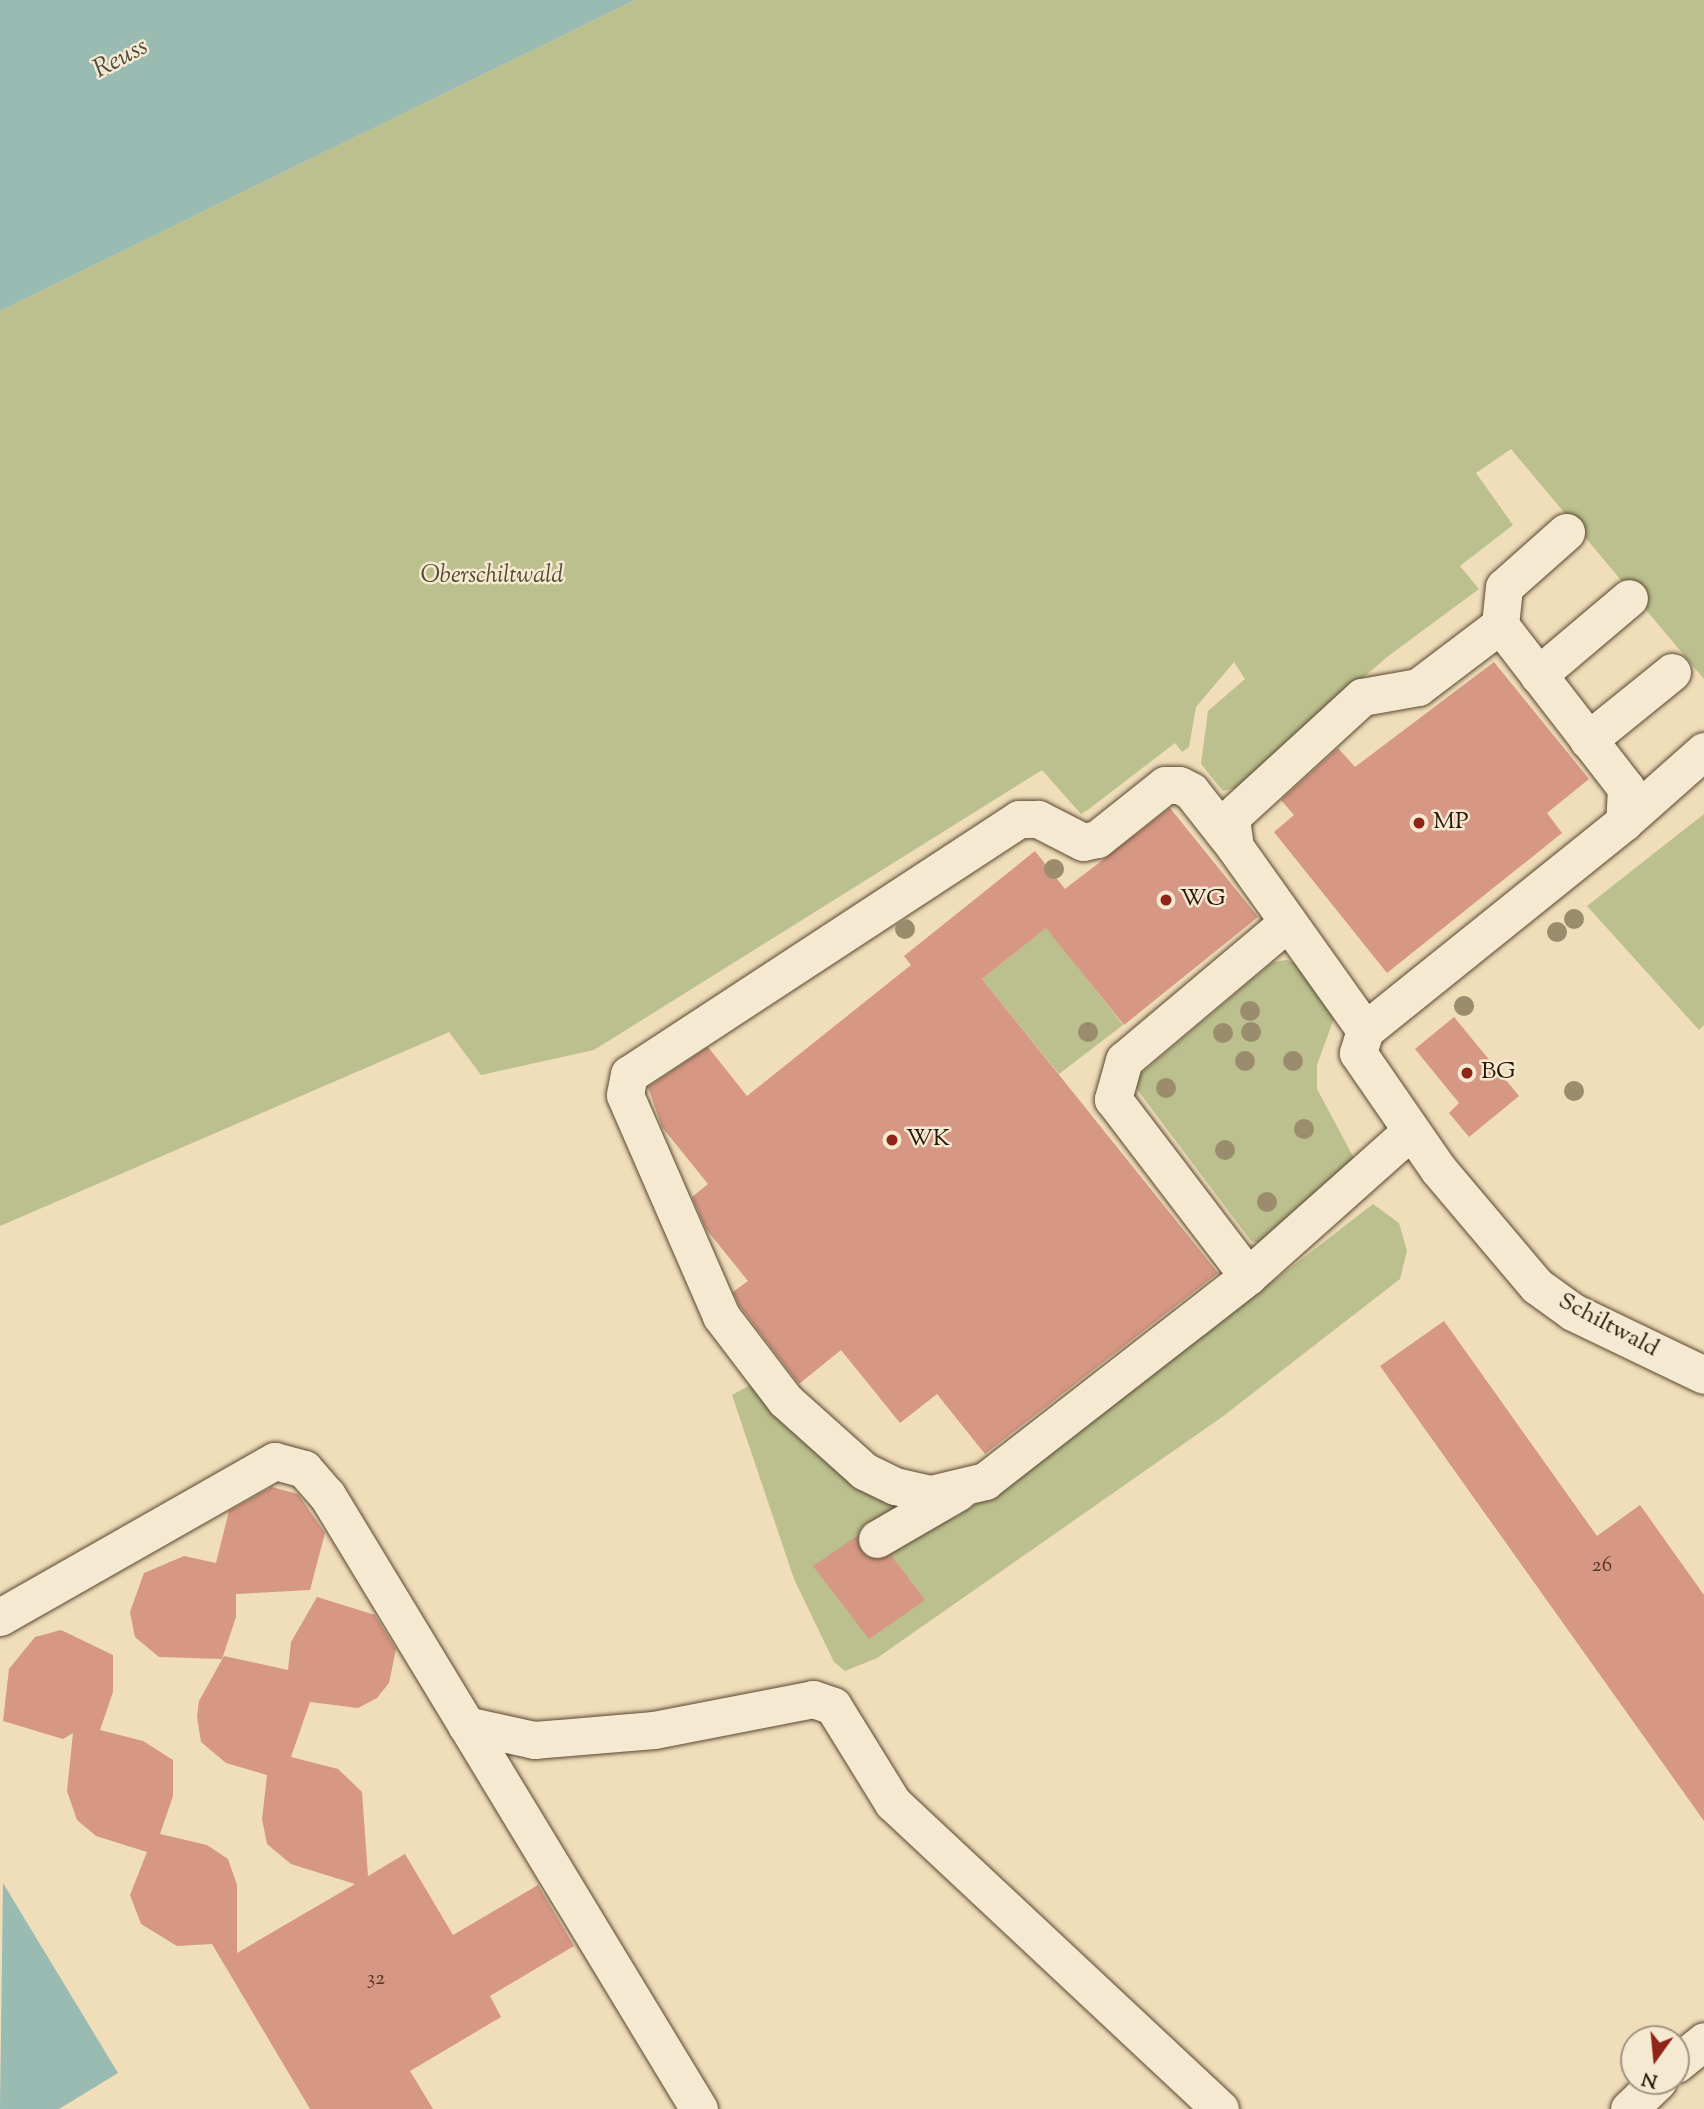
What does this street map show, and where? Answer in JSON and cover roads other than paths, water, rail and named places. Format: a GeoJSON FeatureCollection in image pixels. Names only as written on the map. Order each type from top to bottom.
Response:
{"type":"FeatureCollection","features":[{"type":"Feature","properties":{"kind":"street"},"geometry":{"type":"LineString","coordinates":[[1566,533],[1504,587],[1500,625],[1626,789],[1624,822]]}},
{"type":"Feature","properties":{"kind":"street"},"geometry":{"type":"LineString","coordinates":[[1538,675],[1629,598]]}},
{"type":"Feature","properties":{"kind":"street"},"geometry":{"type":"LineString","coordinates":[[1235,847],[1231,817],[1238,807],[1362,697],[1418,687],[1500,625]]}},
{"type":"Feature","properties":{"kind":"street"},"geometry":{"type":"LineString","coordinates":[[1588,740],[1672,672]]}},
{"type":"Feature","properties":{"kind":"street"},"geometry":{"type":"LineString","coordinates":[[961,1490],[931,1494],[864,1472],[785,1400],[720,1316],[624,1083],[629,1074],[1019,819],[1038,819],[1083,842],[1097,839],[1165,785],[1179,785],[1191,791],[1235,847],[1365,1030],[1624,822],[1704,751]]}},
{"type":"Feature","properties":{"kind":"street"},"geometry":{"type":"LineString","coordinates":[[1248,1276],[1113,1100],[1114,1079],[1124,1060],[1288,922]]}},
{"type":"Feature","properties":{"kind":"street","name":"Schiltwald"},"geometry":{"type":"LineString","coordinates":[[1365,1030],[1358,1053],[1438,1169],[1537,1286],[1573,1312],[1704,1375]]}},
{"type":"Feature","properties":{"kind":"street"},"geometry":{"type":"LineString","coordinates":[[877,1539],[961,1490],[985,1481],[1248,1276],[1411,1131]]}},
{"type":"Feature","properties":{"kind":"street"},"geometry":{"type":"LineString","coordinates":[[0,1617],[275,1461],[304,1469],[327,1495],[699,2109]]}},
{"type":"Feature","properties":{"kind":"street"},"geometry":{"type":"LineString","coordinates":[[466,1725],[534,1740],[654,1730],[813,1699],[833,1706],[893,1803],[1220,2109]]}},
{"type":"Feature","properties":{"kind":"street"},"geometry":{"type":"LineString","coordinates":[[1690,2052],[1704,2041]]}},
{"type":"Feature","properties":{"kind":"street"},"geometry":{"type":"LineString","coordinates":[[1629,2109],[1644,2095]]}},
{"type":"Feature","properties":{"kind":"water","name":"Reuss"},"geometry":{"type":"Polygon","coordinates":[[[0,0],[635,0],[0,311],[0,0]]]}},
{"type":"Feature","properties":{"kind":"water"},"geometry":{"type":"Polygon","coordinates":[[[3,1883],[118,2073],[59,2109],[0,2109],[3,1883]]]}},
{"type":"Feature","properties":{"kind":"place","name":"MP"},"geometry":{"type":"Point","coordinates":[1419,823]}},
{"type":"Feature","properties":{"kind":"place","name":"WG"},"geometry":{"type":"Point","coordinates":[1166,900]}},
{"type":"Feature","properties":{"kind":"place","name":"BG"},"geometry":{"type":"Point","coordinates":[1467,1073]}},
{"type":"Feature","properties":{"kind":"place","name":"WK"},"geometry":{"type":"Point","coordinates":[892,1140]}},
{"type":"Feature","properties":{"kind":"park label","name":"Oberschiltwald"},"geometry":{"type":"Point","coordinates":[492,577]}}]}
